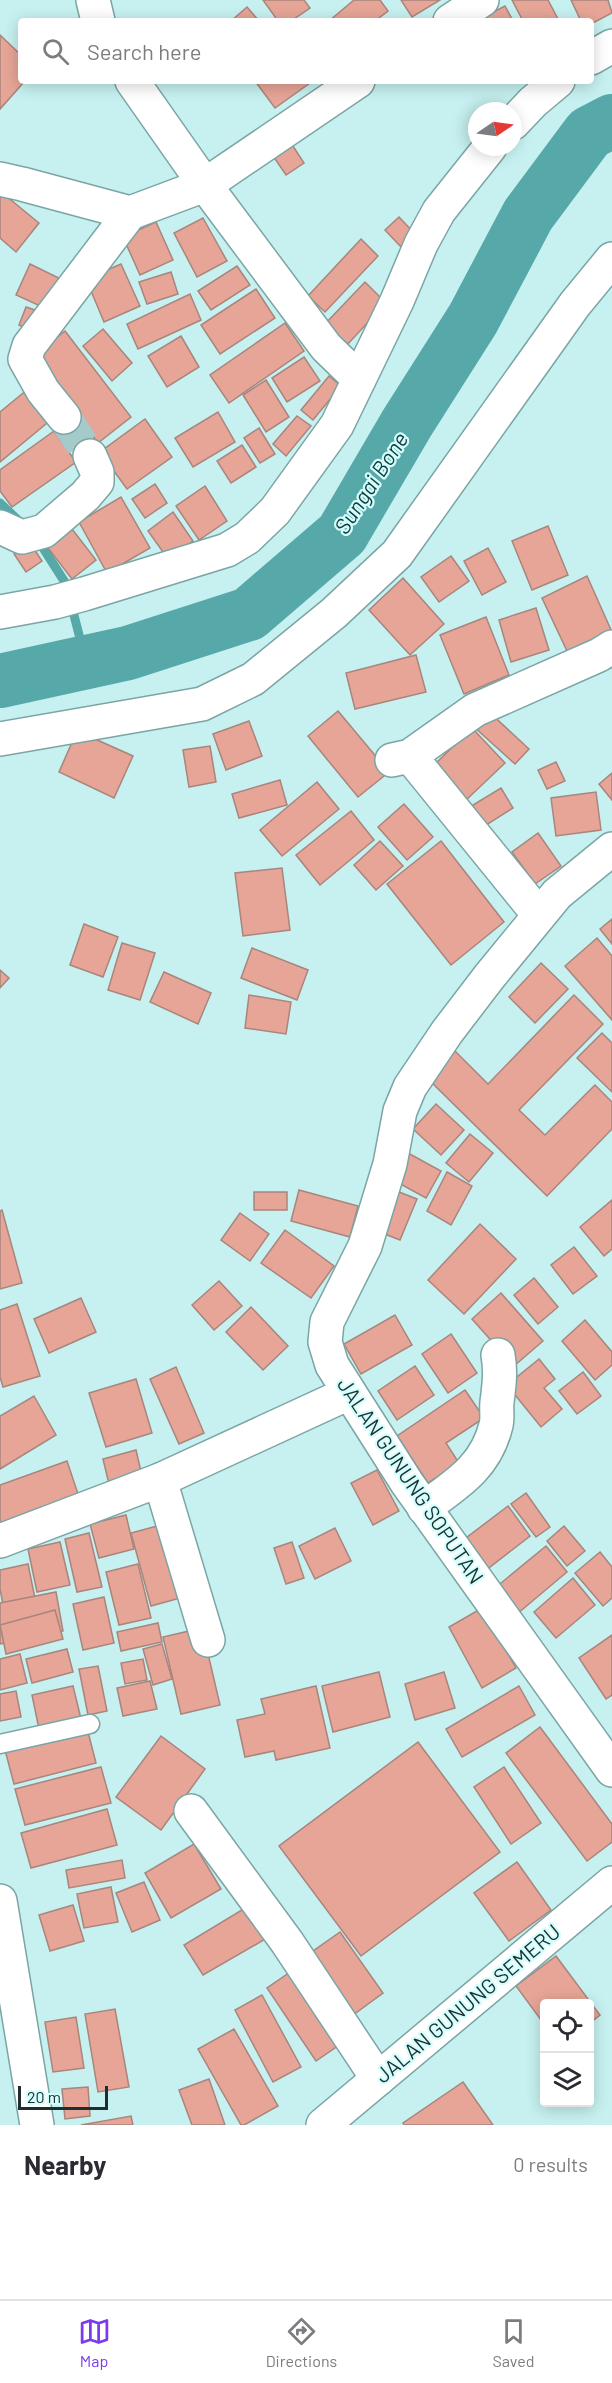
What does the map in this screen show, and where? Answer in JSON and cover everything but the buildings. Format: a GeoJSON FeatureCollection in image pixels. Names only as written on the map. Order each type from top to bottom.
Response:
{"type":"FeatureCollection","features":[{"type":"Feature","properties":{"kind":"street"},"geometry":{"type":"LineString","coordinates":[[93,0],[97,18]]}},
{"type":"Feature","properties":{"kind":"street"},"geometry":{"type":"LineString","coordinates":[[455,18],[482,0]]}},
{"type":"Feature","properties":{"kind":"street"},"geometry":{"type":"LineString","coordinates":[[594,56],[612,46]]}},
{"type":"Feature","properties":{"kind":"street"},"geometry":{"type":"LineString","coordinates":[[134,84],[205,185],[326,347],[359,379]]}},
{"type":"Feature","properties":{"kind":"street"},"geometry":{"type":"LineString","coordinates":[[64,417],[43,391],[25,359],[29,346],[130,213],[205,185],[354,84]]}},
{"type":"Feature","properties":{"kind":"street"},"geometry":{"type":"LineString","coordinates":[[522,114],[554,84]]}},
{"type":"Feature","properties":{"kind":"street"},"geometry":{"type":"LineString","coordinates":[[0,612],[69,598],[226,550],[247,538],[275,511],[337,426],[397,301],[420,244],[439,211],[483,156]]}},
{"type":"Feature","properties":{"kind":"street"},"geometry":{"type":"LineString","coordinates":[[0,180],[130,213]]}},
{"type":"Feature","properties":{"kind":"street"},"geometry":{"type":"LineString","coordinates":[[0,739],[202,704],[253,679],[334,613],[397,554],[561,324],[612,259]]}},
{"type":"Feature","properties":{"kind":"street"},"geometry":{"type":"LineString","coordinates":[[22,532],[85,496],[96,482],[97,472],[90,456]]}},
{"type":"Feature","properties":{"kind":"street"},"geometry":{"type":"LineString","coordinates":[[539,915],[401,758],[475,710],[599,655],[612,647]]}},
{"type":"Feature","properties":{"kind":"street","name":"JALAN GUNUNG SOPUTAN"},"geometry":{"type":"LineString","coordinates":[[612,849],[557,894],[539,915],[447,1032],[410,1087],[400,1111],[390,1164],[365,1246],[327,1322],[325,1342],[332,1365],[424,1508],[612,1770]]}},
{"type":"Feature","properties":{"kind":"street"},"geometry":{"type":"LineString","coordinates":[[424,1508],[465,1478],[481,1462],[496,1424],[501,1378],[498,1355]]}},
{"type":"Feature","properties":{"kind":"street"},"geometry":{"type":"LineString","coordinates":[[0,1541],[160,1480],[349,1393]]}},
{"type":"Feature","properties":{"kind":"street"},"geometry":{"type":"LineString","coordinates":[[160,1480],[208,1640]]}},
{"type":"Feature","properties":{"kind":"street"},"geometry":{"type":"LineString","coordinates":[[191,1811],[287,1942],[378,2079]]}},
{"type":"Feature","properties":{"kind":"street","name":"JALAN GUNUNG SEMERU"},"geometry":{"type":"LineString","coordinates":[[323,2125],[612,1882]]}},
{"type":"Feature","properties":{"kind":"street"},"geometry":{"type":"LineString","coordinates":[[0,1901],[37,2125]]}},
{"type":"Feature","properties":{"kind":"lane"},"geometry":{"type":"LineString","coordinates":[[0,1744],[90,1724]]}},
{"type":"Feature","properties":{"kind":"waterway","name":"Sungai Bone"},"geometry":{"type":"LineString","coordinates":[[0,681],[128,653],[249,614],[342,534],[407,423],[473,319],[528,215],[589,133],[612,121]]}},
{"type":"Feature","properties":{"kind":"waterway"},"geometry":{"type":"LineString","coordinates":[[0,503],[20,522]]}},
{"type":"Feature","properties":{"kind":"waterway"},"geometry":{"type":"LineString","coordinates":[[38,540],[66,584],[86,662]]}},
{"type":"Feature","properties":{"kind":"tunnel"},"geometry":{"type":"LineString","coordinates":[[64,417],[90,456]]}}]}
